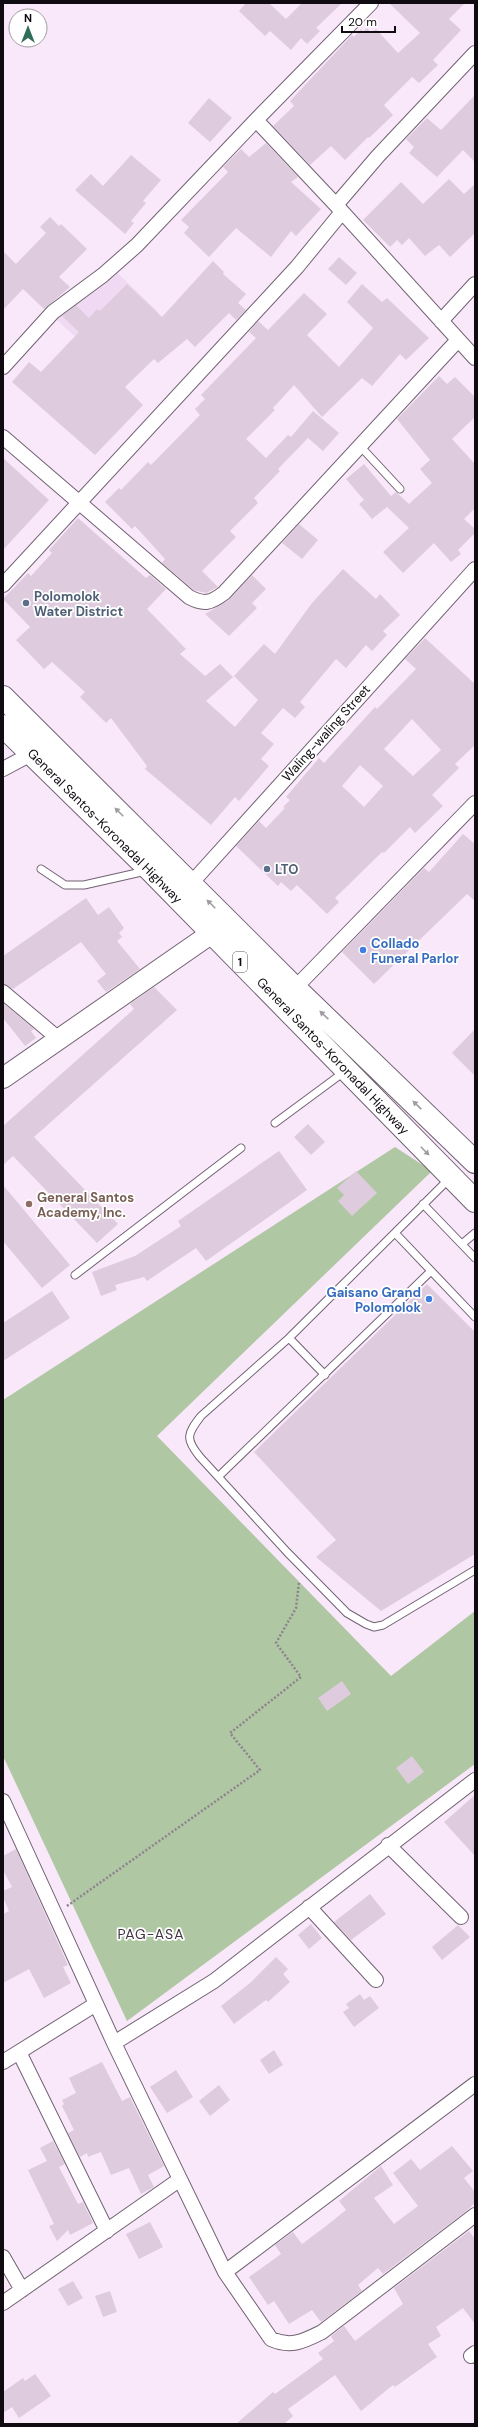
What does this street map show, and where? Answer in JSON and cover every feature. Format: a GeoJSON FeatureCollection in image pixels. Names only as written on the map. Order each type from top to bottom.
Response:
{"type":"FeatureCollection","features":[{"type":"Feature","properties":{"kind":"highway","name":"General Santos-Koronadal Highway"},"geometry":{"type":"LineString","coordinates":[[3,697],[184,891],[219,926],[345,1071],[475,1201]]}},
{"type":"Feature","properties":{"kind":"highway","name":"General Santos-Koronadal Highway"},"geometry":{"type":"LineString","coordinates":[[3,726],[150,870],[184,891]]}},
{"type":"Feature","properties":{"kind":"highway","name":"General Santos-Koronadal Highway"},"geometry":{"type":"LineString","coordinates":[[219,926],[295,988],[475,1162]]}},
{"type":"Feature","properties":{"kind":"street"},"geometry":{"type":"LineString","coordinates":[[3,367],[53,312],[103,275],[137,245],[256,120],[371,3]]}},
{"type":"Feature","properties":{"kind":"street"},"geometry":{"type":"LineString","coordinates":[[3,585],[297,267],[378,156],[475,53]]}},
{"type":"Feature","properties":{"kind":"street"},"geometry":{"type":"LineString","coordinates":[[256,120],[339,208],[475,358]]}},
{"type":"Feature","properties":{"kind":"street"},"geometry":{"type":"LineString","coordinates":[[441,321],[475,284]]}},
{"type":"Feature","properties":{"kind":"street"},"geometry":{"type":"LineString","coordinates":[[3,437],[189,597],[199,602],[208,603],[224,593],[458,340]]}},
{"type":"Feature","properties":{"kind":"street","name":"Waling-waling Street"},"geometry":{"type":"LineString","coordinates":[[184,891],[475,569]]}},
{"type":"Feature","properties":{"kind":"street"},"geometry":{"type":"LineString","coordinates":[[3,769],[33,754]]}},
{"type":"Feature","properties":{"kind":"street"},"geometry":{"type":"LineString","coordinates":[[295,988],[475,803]]}},
{"type":"Feature","properties":{"kind":"street"},"geometry":{"type":"LineString","coordinates":[[3,1078],[60,1040],[219,926]]}},
{"type":"Feature","properties":{"kind":"street"},"geometry":{"type":"LineString","coordinates":[[3,992],[60,1040]]}},
{"type":"Feature","properties":{"kind":"street"},"geometry":{"type":"LineString","coordinates":[[114,2043],[214,1981],[388,1845],[475,1780]]}},
{"type":"Feature","properties":{"kind":"street"},"geometry":{"type":"LineString","coordinates":[[3,1801],[114,2043],[179,2180],[225,2272],[271,2340],[282,2344],[296,2344],[322,2332],[475,2215]]}},
{"type":"Feature","properties":{"kind":"street"},"geometry":{"type":"LineString","coordinates":[[388,1845],[461,1917]]}},
{"type":"Feature","properties":{"kind":"street"},"geometry":{"type":"LineString","coordinates":[[309,1907],[376,1980]]}},
{"type":"Feature","properties":{"kind":"street"},"geometry":{"type":"LineString","coordinates":[[3,2062],[96,2004]]}},
{"type":"Feature","properties":{"kind":"street"},"geometry":{"type":"LineString","coordinates":[[19,2052],[107,2231]]}},
{"type":"Feature","properties":{"kind":"street"},"geometry":{"type":"LineString","coordinates":[[225,2272],[475,2084]]}},
{"type":"Feature","properties":{"kind":"street"},"geometry":{"type":"LineString","coordinates":[[3,2303],[179,2180]]}},
{"type":"Feature","properties":{"kind":"street"},"geometry":{"type":"LineString","coordinates":[[3,2257],[22,2290]]}},
{"type":"Feature","properties":{"kind":"lane"},"geometry":{"type":"LineString","coordinates":[[360,446],[400,489]]}},
{"type":"Feature","properties":{"kind":"lane"},"geometry":{"type":"LineString","coordinates":[[41,869],[66,885],[84,885],[150,870]]}},
{"type":"Feature","properties":{"kind":"lane"},"geometry":{"type":"LineString","coordinates":[[275,1122],[345,1071]]}},
{"type":"Feature","properties":{"kind":"lane"},"geometry":{"type":"LineString","coordinates":[[76,1275],[242,1148]]}},
{"type":"Feature","properties":{"kind":"lane"},"geometry":{"type":"LineString","coordinates":[[451,1176],[289,1338],[201,1416],[192,1427],[188,1438],[191,1446],[220,1476],[324,1592],[347,1613],[366,1624],[374,1627],[383,1625],[475,1570]]}},
{"type":"Feature","properties":{"kind":"lane"},"geometry":{"type":"LineString","coordinates":[[423,1204],[475,1258]]}},
{"type":"Feature","properties":{"kind":"lane"},"geometry":{"type":"LineString","coordinates":[[395,1233],[430,1272],[475,1317]]}},
{"type":"Feature","properties":{"kind":"lane"},"geometry":{"type":"LineString","coordinates":[[462,1244],[475,1233]]}},
{"type":"Feature","properties":{"kind":"lane"},"geometry":{"type":"LineString","coordinates":[[220,1476],[430,1272]]}},
{"type":"Feature","properties":{"kind":"lane"},"geometry":{"type":"LineString","coordinates":[[289,1338],[325,1375]]}},
{"type":"Feature","properties":{"kind":"path"},"geometry":{"type":"LineString","coordinates":[[55,1914],[260,1770],[230,1733],[301,1677],[276,1643],[296,1608],[299,1581]]}},
{"type":"Feature","properties":{"kind":"shaded area"},"geometry":{"type":"Polygon","coordinates":[[[107,263],[158,312],[105,364],[55,318],[107,263]]]}},
{"type":"Feature","properties":{"kind":"green space"},"geometry":{"type":"Polygon","coordinates":[[[395,1147],[432,1171],[157,1436],[391,1676],[475,1611],[475,1764],[127,2021],[3,1756],[3,1400],[395,1147]]]}},
{"type":"Feature","properties":{"kind":"building"},"geometry":{"type":"Polygon","coordinates":[[[246,3],[269,3],[286,19],[302,3],[342,3],[316,28],[320,31],[307,44],[301,38],[291,50],[270,31],[265,36],[239,11],[246,3]]]}},
{"type":"Feature","properties":{"kind":"building"},"geometry":{"type":"Polygon","coordinates":[[[389,3],[465,3],[449,19],[461,30],[433,60],[438,65],[419,83],[412,77],[384,105],[393,115],[345,160],[331,146],[310,165],[273,126],[294,106],[290,101],[352,35],[354,37],[361,29],[363,32],[367,28],[371,33],[376,29],[398,53],[420,33],[389,3]]]}},
{"type":"Feature","properties":{"kind":"building"},"geometry":{"type":"Polygon","coordinates":[[[475,95],[475,162],[463,150],[437,177],[409,153],[414,147],[406,139],[427,118],[441,130],[475,95]]]}},
{"type":"Feature","properties":{"kind":"building"},"geometry":{"type":"Polygon","coordinates":[[[209,98],[232,118],[210,142],[188,123],[209,98]]]}},
{"type":"Feature","properties":{"kind":"building"},"geometry":{"type":"Polygon","coordinates":[[[266,143],[298,177],[291,182],[321,209],[296,236],[291,231],[271,257],[236,228],[209,257],[184,233],[189,227],[181,220],[228,172],[223,167],[241,149],[249,157],[266,143]]]}},
{"type":"Feature","properties":{"kind":"building"},"geometry":{"type":"Polygon","coordinates":[[[131,155],[161,180],[143,201],[146,203],[131,221],[134,223],[125,234],[75,190],[91,174],[103,186],[131,155]]]}},
{"type":"Feature","properties":{"kind":"building"},"geometry":{"type":"Polygon","coordinates":[[[449,179],[464,194],[475,184],[475,233],[450,257],[439,245],[425,256],[409,238],[402,245],[397,240],[390,247],[363,220],[401,182],[423,204],[449,179]]]}},
{"type":"Feature","properties":{"kind":"building"},"geometry":{"type":"Polygon","coordinates":[[[50,217],[59,226],[61,224],[87,249],[59,277],[70,287],[44,309],[23,289],[3,310],[3,251],[16,264],[46,233],[40,227],[50,217]]]}},
{"type":"Feature","properties":{"kind":"building"},"geometry":{"type":"Polygon","coordinates":[[[339,257],[357,273],[346,285],[328,269],[339,257]]]}},
{"type":"Feature","properties":{"kind":"building"},"geometry":{"type":"Polygon","coordinates":[[[213,261],[224,272],[223,274],[246,294],[238,303],[246,310],[236,320],[229,313],[195,347],[187,339],[158,363],[154,359],[125,387],[143,405],[95,455],[12,382],[29,362],[41,372],[79,332],[62,316],[76,305],[89,318],[97,309],[100,311],[127,284],[162,317],[213,261]]]}},
{"type":"Feature","properties":{"kind":"building"},"geometry":{"type":"Polygon","coordinates":[[[362,284],[382,302],[387,298],[429,338],[406,360],[400,354],[372,386],[362,378],[322,417],[294,385],[273,408],[275,410],[246,439],[266,458],[288,435],[291,437],[313,411],[339,433],[323,451],[308,438],[278,469],[280,471],[254,498],[258,503],[230,531],[236,537],[202,571],[218,587],[206,593],[194,590],[162,563],[165,559],[135,526],[132,529],[105,502],[119,488],[121,490],[148,462],[151,465],[200,415],[195,409],[205,399],[201,395],[256,338],[249,332],[258,321],[268,330],[304,293],[327,314],[307,335],[339,367],[373,328],[347,302],[362,284]]]}},
{"type":"Feature","properties":{"kind":"building"},"geometry":{"type":"Polygon","coordinates":[[[439,376],[447,384],[455,377],[475,397],[475,417],[452,439],[475,464],[475,508],[464,519],[475,529],[475,533],[458,550],[461,554],[451,562],[434,543],[403,573],[383,552],[409,528],[387,507],[372,519],[359,504],[364,500],[346,479],[364,464],[391,496],[396,492],[409,504],[432,483],[420,469],[430,460],[397,419],[439,376]]]}},
{"type":"Feature","properties":{"kind":"building"},"geometry":{"type":"Polygon","coordinates":[[[3,458],[49,500],[3,550],[3,458]]]}},
{"type":"Feature","properties":{"kind":"building"},"geometry":{"type":"Polygon","coordinates":[[[78,518],[146,578],[150,575],[166,589],[147,609],[186,649],[180,654],[205,676],[220,664],[233,677],[206,701],[235,727],[258,700],[234,676],[264,644],[275,654],[312,603],[343,569],[376,599],[380,594],[400,615],[383,631],[387,635],[372,651],[366,645],[346,668],[336,659],[300,702],[305,707],[295,718],[283,708],[261,733],[274,744],[261,759],[269,766],[239,801],[235,797],[211,825],[145,769],[147,766],[111,718],[106,723],[80,697],[85,692],[52,662],[44,669],[16,640],[30,627],[3,599],[28,573],[31,576],[52,553],[49,550],[78,518]]]}},
{"type":"Feature","properties":{"kind":"building"},"geometry":{"type":"Polygon","coordinates":[[[299,524],[318,540],[302,559],[282,543],[299,524]]]}},
{"type":"Feature","properties":{"kind":"building"},"geometry":{"type":"Polygon","coordinates":[[[252,575],[266,589],[252,603],[257,608],[229,636],[205,614],[229,600],[252,575]]]}},
{"type":"Feature","properties":{"kind":"building"},"geometry":{"type":"Polygon","coordinates":[[[425,638],[475,684],[475,745],[455,764],[459,768],[432,795],[443,806],[415,833],[410,827],[384,853],[382,852],[335,898],[339,902],[327,914],[297,885],[291,891],[281,882],[278,886],[236,846],[259,821],[266,828],[285,808],[283,807],[290,800],[286,797],[319,758],[324,763],[375,707],[377,709],[416,669],[405,659],[425,638]],[[412,719],[384,749],[413,776],[441,750],[412,719]],[[360,765],[342,786],[364,807],[383,786],[360,765]]]}},
{"type":"Feature","properties":{"kind":"building"},"geometry":{"type":"Polygon","coordinates":[[[463,834],[475,844],[475,901],[467,894],[374,984],[342,952],[424,868],[429,872],[463,834]]]}},
{"type":"Feature","properties":{"kind":"building"},"geometry":{"type":"Polygon","coordinates":[[[86,898],[98,915],[109,907],[124,928],[119,933],[122,937],[117,941],[140,969],[106,992],[97,981],[106,974],[81,942],[13,989],[3,984],[3,956],[86,898]]]}},
{"type":"Feature","properties":{"kind":"building"},"geometry":{"type":"Polygon","coordinates":[[[154,987],[177,1010],[34,1137],[118,1224],[97,1243],[13,1156],[3,1165],[3,1126],[134,1009],[130,1004],[154,987]]]}},
{"type":"Feature","properties":{"kind":"building"},"geometry":{"type":"Polygon","coordinates":[[[3,1003],[34,1029],[31,1031],[36,1038],[25,1046],[3,1018],[3,1003]]]}},
{"type":"Feature","properties":{"kind":"building"},"geometry":{"type":"Polygon","coordinates":[[[475,1029],[475,1076],[452,1053],[475,1029]]]}},
{"type":"Feature","properties":{"kind":"building"},"geometry":{"type":"Polygon","coordinates":[[[308,1124],[325,1142],[311,1155],[294,1137],[308,1124]]]}},
{"type":"Feature","properties":{"kind":"building"},"geometry":{"type":"Polygon","coordinates":[[[279,1151],[307,1190],[206,1261],[196,1248],[147,1281],[144,1277],[115,1285],[117,1290],[101,1296],[92,1272],[135,1256],[181,1226],[178,1221],[279,1151]]]}},
{"type":"Feature","properties":{"kind":"building"},"geometry":{"type":"Polygon","coordinates":[[[356,1171],[377,1193],[352,1216],[338,1201],[344,1195],[337,1188],[356,1171]]]}},
{"type":"Feature","properties":{"kind":"building"},"geometry":{"type":"Polygon","coordinates":[[[3,1185],[70,1265],[42,1288],[3,1241],[3,1185]]]}},
{"type":"Feature","properties":{"kind":"building"},"geometry":{"type":"Polygon","coordinates":[[[427,1284],[475,1332],[475,1554],[381,1611],[316,1557],[336,1540],[254,1452],[427,1284]]]}},
{"type":"Feature","properties":{"kind":"building"},"geometry":{"type":"Polygon","coordinates":[[[52,1291],[70,1318],[3,1361],[3,1323],[52,1291]]]}},
{"type":"Feature","properties":{"kind":"building"},"geometry":{"type":"Polygon","coordinates":[[[342,1681],[351,1694],[327,1711],[318,1698],[342,1681]]]}},
{"type":"Feature","properties":{"kind":"building"},"geometry":{"type":"Polygon","coordinates":[[[412,1756],[424,1772],[408,1784],[396,1768],[412,1756]]]}},
{"type":"Feature","properties":{"kind":"building"},"geometry":{"type":"Polygon","coordinates":[[[475,1795],[475,1856],[444,1822],[475,1795]]]}},
{"type":"Feature","properties":{"kind":"building"},"geometry":{"type":"Polygon","coordinates":[[[16,1849],[68,1965],[63,1967],[71,1983],[44,1998],[29,1969],[3,1983],[3,1914],[9,1911],[3,1897],[3,1891],[12,1887],[3,1870],[3,1856],[16,1849]]]}},
{"type":"Feature","properties":{"kind":"building"},"geometry":{"type":"Polygon","coordinates":[[[370,1894],[386,1914],[351,1940],[334,1922],[370,1894]]]}},
{"type":"Feature","properties":{"kind":"building"},"geometry":{"type":"Polygon","coordinates":[[[311,1924],[322,1938],[309,1949],[298,1935],[311,1924]]]}},
{"type":"Feature","properties":{"kind":"building"},"geometry":{"type":"Polygon","coordinates":[[[458,1925],[470,1937],[442,1960],[432,1947],[458,1925]]]}},
{"type":"Feature","properties":{"kind":"building"},"geometry":{"type":"Polygon","coordinates":[[[276,1957],[288,1969],[283,1974],[290,1982],[268,2002],[266,2000],[234,2024],[221,2006],[250,1983],[276,1957]]]}},
{"type":"Feature","properties":{"kind":"building"},"geometry":{"type":"Polygon","coordinates":[[[360,1994],[364,2000],[370,1996],[379,2008],[354,2027],[343,2012],[349,2008],[346,2004],[360,1994]]]}},
{"type":"Feature","properties":{"kind":"building"},"geometry":{"type":"Polygon","coordinates":[[[274,2050],[283,2065],[269,2074],[260,2060],[274,2050]]]}},
{"type":"Feature","properties":{"kind":"building"},"geometry":{"type":"Polygon","coordinates":[[[102,2062],[122,2101],[130,2097],[164,2166],[148,2175],[154,2187],[141,2194],[129,2168],[111,2175],[101,2152],[88,2157],[87,2153],[80,2157],[68,2133],[74,2130],[62,2106],[64,2104],[62,2100],[76,2093],[69,2078],[102,2062]]]}},
{"type":"Feature","properties":{"kind":"building"},"geometry":{"type":"Polygon","coordinates":[[[176,2070],[193,2097],[167,2113],[150,2087],[176,2070]]]}},
{"type":"Feature","properties":{"kind":"building"},"geometry":{"type":"Polygon","coordinates":[[[219,2085],[230,2100],[210,2116],[199,2101],[219,2085]]]}},
{"type":"Feature","properties":{"kind":"building"},"geometry":{"type":"Polygon","coordinates":[[[53,2141],[65,2164],[59,2167],[78,2204],[83,2202],[93,2223],[70,2235],[68,2230],[57,2241],[49,2226],[54,2224],[28,2170],[47,2161],[40,2148],[53,2141]]]}},
{"type":"Feature","properties":{"kind":"building"},"geometry":{"type":"Polygon","coordinates":[[[452,2146],[473,2171],[464,2178],[475,2192],[475,2203],[464,2213],[383,2274],[378,2268],[358,2285],[362,2291],[321,2322],[312,2310],[289,2324],[274,2301],[268,2305],[249,2277],[281,2254],[275,2245],[293,2232],[302,2244],[346,2210],[339,2201],[381,2166],[393,2185],[374,2198],[394,2224],[418,2206],[393,2173],[411,2159],[420,2170],[452,2146]]]}},
{"type":"Feature","properties":{"kind":"building"},"geometry":{"type":"Polygon","coordinates":[[[150,2222],[163,2247],[139,2259],[126,2234],[150,2222]]]}},
{"type":"Feature","properties":{"kind":"building"},"geometry":{"type":"Polygon","coordinates":[[[469,2231],[475,2239],[475,2324],[463,2308],[436,2327],[441,2336],[428,2344],[437,2357],[395,2387],[393,2385],[361,2411],[335,2375],[288,2409],[293,2416],[284,2424],[236,2424],[273,2392],[275,2394],[323,2359],[318,2353],[334,2341],[331,2336],[344,2326],[355,2341],[403,2304],[394,2288],[469,2231]]]}},
{"type":"Feature","properties":{"kind":"building"},"geometry":{"type":"Polygon","coordinates":[[[73,2281],[83,2298],[68,2306],[58,2289],[73,2281]]]}},
{"type":"Feature","properties":{"kind":"building"},"geometry":{"type":"Polygon","coordinates":[[[110,2291],[117,2312],[103,2317],[95,2296],[110,2291]]]}},
{"type":"Feature","properties":{"kind":"building"},"geometry":{"type":"Polygon","coordinates":[[[35,2374],[51,2396],[19,2418],[12,2407],[3,2413],[3,2392],[23,2378],[25,2381],[35,2374]]]}},
{"type":"Feature","properties":{"kind":"place","name":"Polomolok Water District"},"geometry":{"type":"Point","coordinates":[26,603]}},
{"type":"Feature","properties":{"kind":"place","name":"LTO"},"geometry":{"type":"Point","coordinates":[267,869]}},
{"type":"Feature","properties":{"kind":"place","name":"Collado Funeral Parlor"},"geometry":{"type":"Point","coordinates":[363,950]}},
{"type":"Feature","properties":{"kind":"place","name":"General Santos Academy, Inc."},"geometry":{"type":"Point","coordinates":[29,1204]}},
{"type":"Feature","properties":{"kind":"place","name":"Gaisano Grand Polomolok"},"geometry":{"type":"Point","coordinates":[429,1299]}},
{"type":"Feature","properties":{"kind":"district","name":"PAG-ASA"},"geometry":{"type":"Point","coordinates":[151,1934]}}]}
